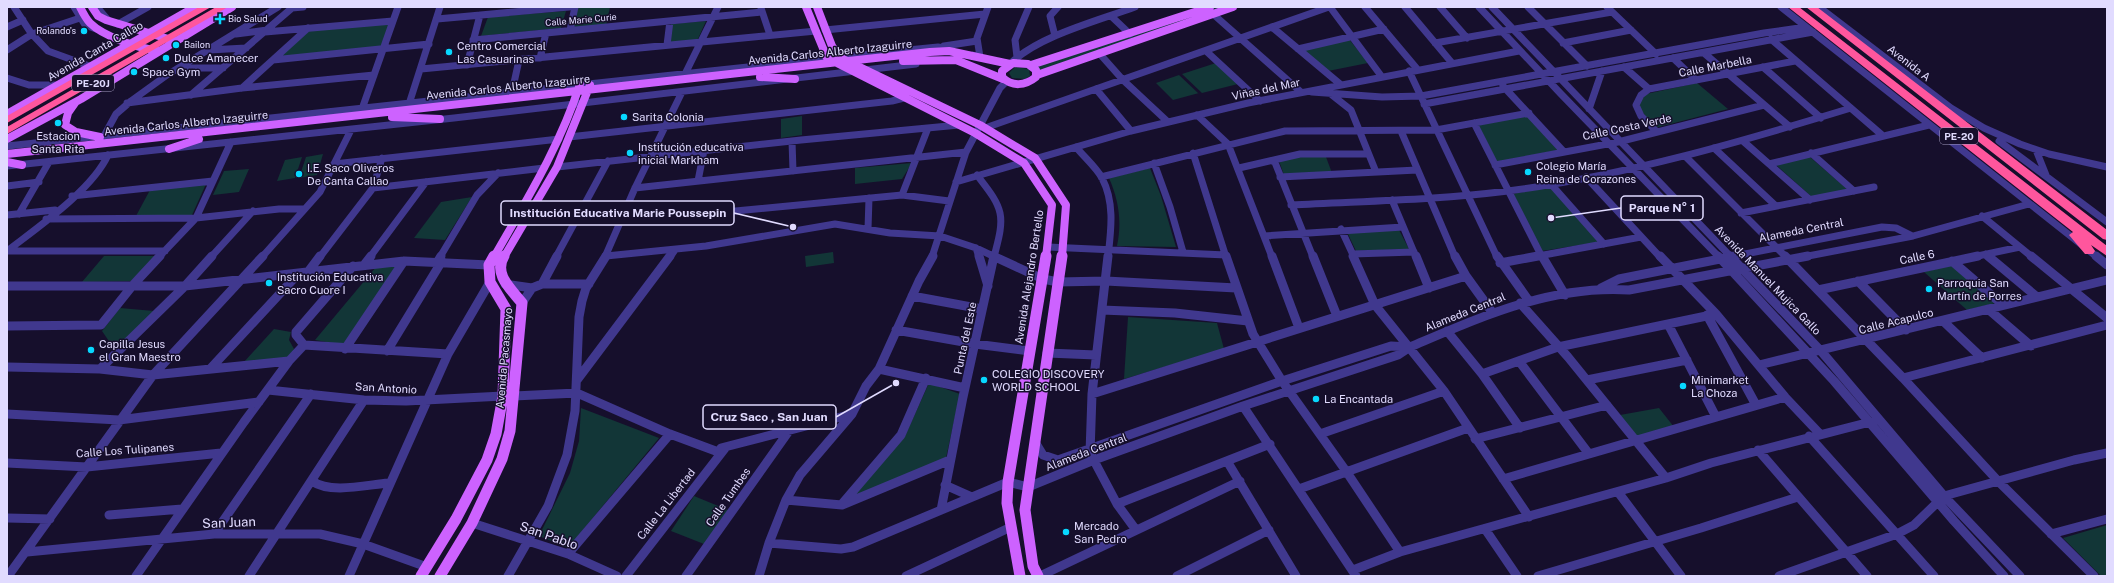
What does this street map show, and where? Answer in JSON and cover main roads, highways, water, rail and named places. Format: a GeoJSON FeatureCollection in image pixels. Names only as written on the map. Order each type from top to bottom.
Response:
{"type":"FeatureCollection","features":[{"type":"Feature","properties":{"kind":"highway","name":"Avenida Canta Callao"},"geometry":{"type":"LineString","coordinates":[[7,120],[135,45],[206,7]]}},
{"type":"Feature","properties":{"kind":"highway","name":"PE-20J"},"geometry":{"type":"LineString","coordinates":[[7,131],[172,41],[223,7]]}},
{"type":"Feature","properties":{"kind":"highway"},"geometry":{"type":"LineString","coordinates":[[1793,7],[1816,7]]}},
{"type":"Feature","properties":{"kind":"highway","name":"PE-20"},"geometry":{"type":"LineString","coordinates":[[1793,7],[2107,252]]}},
{"type":"Feature","properties":{"kind":"highway","name":"PE-20"},"geometry":{"type":"LineString","coordinates":[[1816,7],[2106,231]]}},
{"type":"Feature","properties":{"kind":"highway"},"geometry":{"type":"LineString","coordinates":[[2048,206],[2089,251]]}},
{"type":"Feature","properties":{"kind":"main road"},"geometry":{"type":"LineString","coordinates":[[80,7],[90,23],[100,29],[135,45],[155,50]]}},
{"type":"Feature","properties":{"kind":"main road"},"geometry":{"type":"LineString","coordinates":[[92,7],[98,16],[110,22],[172,41],[232,7]]}},
{"type":"Feature","properties":{"kind":"main road","name":"Avenida Canta Callao"},"geometry":{"type":"LineString","coordinates":[[153,35],[195,7]]}},
{"type":"Feature","properties":{"kind":"main road","name":"Avenida Alejandro Bertello"},"geometry":{"type":"LineString","coordinates":[[806,7],[827,58],[842,62],[856,69],[904,98],[958,125],[980,129],[1024,163],[1052,205],[1043,279],[1008,482],[1007,503],[1020,576]]}},
{"type":"Feature","properties":{"kind":"main road"},"geometry":{"type":"LineString","coordinates":[[816,7],[825,30],[842,62]]}},
{"type":"Feature","properties":{"kind":"main road"},"geometry":{"type":"LineString","coordinates":[[1212,10],[1098,53],[1037,74],[1034,79],[1027,83],[1016,84],[1005,80],[1002,71],[1010,64],[1024,62],[1130,34],[1212,10],[1233,7]]}},
{"type":"Feature","properties":{"kind":"main road"},"geometry":{"type":"LineString","coordinates":[[109,33],[119,31],[124,28],[121,25]]}},
{"type":"Feature","properties":{"kind":"main road","name":"Avenida Canta Callao"},"geometry":{"type":"LineString","coordinates":[[7,114],[135,45]]}},
{"type":"Feature","properties":{"kind":"main road"},"geometry":{"type":"LineString","coordinates":[[7,139],[81,99],[155,50]]}},
{"type":"Feature","properties":{"kind":"main road","name":"Avenida Carlos Alberto Izaguirre"},"geometry":{"type":"LineString","coordinates":[[7,154],[179,134],[392,117],[582,93],[757,74],[842,62],[949,51],[1010,64]]}},
{"type":"Feature","properties":{"kind":"main road","name":"Avenida Carlos Alberto Izaguirre"},"geometry":{"type":"LineString","coordinates":[[856,69],[944,59],[965,63],[1005,80]]}},
{"type":"Feature","properties":{"kind":"main road"},"geometry":{"type":"LineString","coordinates":[[757,74],[788,62]]}},
{"type":"Feature","properties":{"kind":"main road"},"geometry":{"type":"LineString","coordinates":[[1024,62],[1035,68],[1037,74]]}},
{"type":"Feature","properties":{"kind":"main road","name":"Avenida Alejandro Bertello"},"geometry":{"type":"LineString","coordinates":[[856,69],[868,71],[1035,158],[1066,205],[1063,249],[1025,510],[1033,566],[1039,576]]}},
{"type":"Feature","properties":{"kind":"main road"},"geometry":{"type":"LineString","coordinates":[[757,74],[795,79]]}},
{"type":"Feature","properties":{"kind":"main road","name":"Avenida Carlos Alberto Izaguirre"},"geometry":{"type":"LineString","coordinates":[[7,161],[199,139],[457,104],[582,93]]}},
{"type":"Feature","properties":{"kind":"main road","name":"Avenida Pacasmayo"},"geometry":{"type":"LineString","coordinates":[[440,576],[472,524],[502,459],[510,431],[505,356],[506,310],[490,282],[489,264],[509,238],[557,167],[569,137],[582,93]]}},
{"type":"Feature","properties":{"kind":"main road","name":"Avenida Pacasmayo"},"geometry":{"type":"LineString","coordinates":[[424,571],[456,520],[487,460],[496,434],[508,396],[518,354],[522,303],[502,278],[500,263],[509,238],[582,93]]}},
{"type":"Feature","properties":{"kind":"main road"},"geometry":{"type":"LineString","coordinates":[[81,99],[68,113],[65,125],[76,132],[102,136]]}},
{"type":"Feature","properties":{"kind":"main road"},"geometry":{"type":"LineString","coordinates":[[409,104],[457,104]]}},
{"type":"Feature","properties":{"kind":"main road"},"geometry":{"type":"LineString","coordinates":[[392,117],[440,119]]}},
{"type":"Feature","properties":{"kind":"main road"},"geometry":{"type":"LineString","coordinates":[[179,134],[221,124]]}},
{"type":"Feature","properties":{"kind":"main road"},"geometry":{"type":"LineString","coordinates":[[169,149],[199,139]]}},
{"type":"Feature","properties":{"kind":"main road"},"geometry":{"type":"LineString","coordinates":[[7,161],[22,165]]}},
{"type":"Feature","properties":{"kind":"main road"},"geometry":{"type":"LineString","coordinates":[[505,356],[518,354]]}},
{"type":"Feature","properties":{"kind":"place","name":"Bio Salud"},"geometry":{"type":"Point","coordinates":[220,19]}},
{"type":"Feature","properties":{"kind":"place","name":"Rolando's"},"geometry":{"type":"Point","coordinates":[84,31]}},
{"type":"Feature","properties":{"kind":"place","name":"Bailon"},"geometry":{"type":"Point","coordinates":[176,45]}},
{"type":"Feature","properties":{"kind":"place","name":"Centro Comercial Las Casuarinas"},"geometry":{"type":"Point","coordinates":[449,52]}},
{"type":"Feature","properties":{"kind":"place","name":"Dulce Amanecer"},"geometry":{"type":"Point","coordinates":[166,58]}},
{"type":"Feature","properties":{"kind":"place","name":"Space Gym"},"geometry":{"type":"Point","coordinates":[134,72]}},
{"type":"Feature","properties":{"kind":"place","name":"Sarita Colonia"},"geometry":{"type":"Point","coordinates":[624,117]}},
{"type":"Feature","properties":{"kind":"place","name":"Estacion Santa Rita"},"geometry":{"type":"Point","coordinates":[58,123]}},
{"type":"Feature","properties":{"kind":"place","name":"Institución educativa inicial Markham"},"geometry":{"type":"Point","coordinates":[630,153]}},
{"type":"Feature","properties":{"kind":"place","name":"Colegio María Reina de Corazones"},"geometry":{"type":"Point","coordinates":[1528,172]}},
{"type":"Feature","properties":{"kind":"place","name":"I.E. Saco Oliveros De Canta Callao"},"geometry":{"type":"Point","coordinates":[299,174]}},
{"type":"Feature","properties":{"kind":"place","name":"Parque N° 1"},"geometry":{"type":"Point","coordinates":[1551,218]}},
{"type":"Feature","properties":{"kind":"place","name":"Institución Educativa Marie Poussepin"},"geometry":{"type":"Point","coordinates":[793,227]}},
{"type":"Feature","properties":{"kind":"place","name":"Institución Educativa Sacro Cuore I"},"geometry":{"type":"Point","coordinates":[269,283]}},
{"type":"Feature","properties":{"kind":"place","name":"Parroquia San Martín de Porres"},"geometry":{"type":"Point","coordinates":[1929,289]}},
{"type":"Feature","properties":{"kind":"place","name":"Capilla Jesus el Gran Maestro"},"geometry":{"type":"Point","coordinates":[91,350]}},
{"type":"Feature","properties":{"kind":"place","name":"COLEGIO DISCOVERY WORLD SCHOOL"},"geometry":{"type":"Point","coordinates":[984,380]}},
{"type":"Feature","properties":{"kind":"place","name":"Cruz Saco , San Juan"},"geometry":{"type":"Point","coordinates":[896,383]}},
{"type":"Feature","properties":{"kind":"place","name":"Minimarket La Choza"},"geometry":{"type":"Point","coordinates":[1683,386]}},
{"type":"Feature","properties":{"kind":"place","name":"La Encantada"},"geometry":{"type":"Point","coordinates":[1316,399]}},
{"type":"Feature","properties":{"kind":"place","name":"Mercado San Pedro"},"geometry":{"type":"Point","coordinates":[1066,532]}}]}
